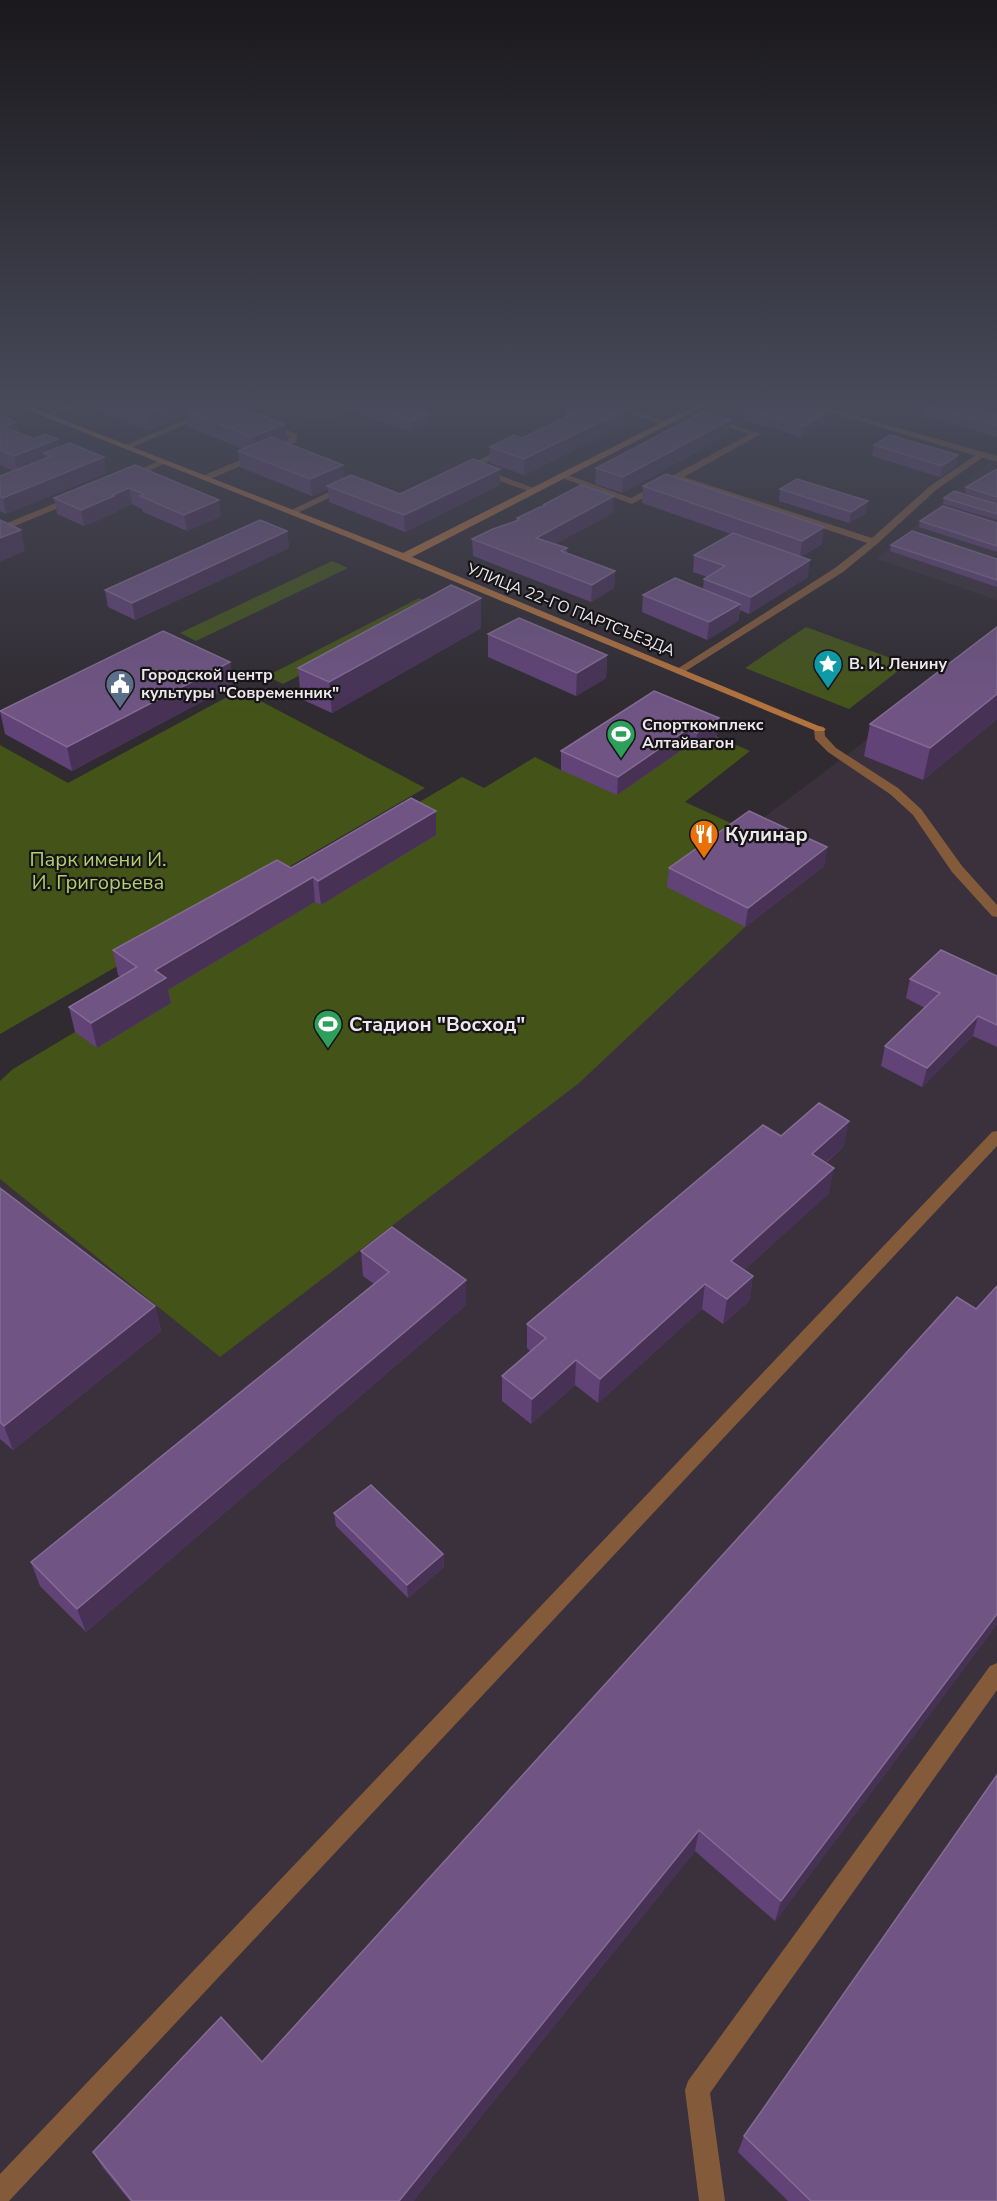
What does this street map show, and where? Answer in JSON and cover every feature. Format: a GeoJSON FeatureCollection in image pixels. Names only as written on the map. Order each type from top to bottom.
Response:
{"type":"FeatureCollection","features":[{"type":"Feature","properties":{"kind":"street"},"geometry":{"type":"LineString","coordinates":[[0,529],[62,504]]}},
{"type":"Feature","properties":{"kind":"street","name":"УЛИЦА 22-ГО ПАРТСЪЕЗДА"},"geometry":{"type":"LineString","coordinates":[[270,504],[820,729],[819,737],[832,750],[894,791],[917,812],[957,869],[997,913]]}},
{"type":"Feature","properties":{"kind":"street"},"geometry":{"type":"LineString","coordinates":[[291,512],[310,504]]}},
{"type":"Feature","properties":{"kind":"street"},"geometry":{"type":"LineString","coordinates":[[404,557],[507,504]]}},
{"type":"Feature","properties":{"kind":"street"},"geometry":{"type":"LineString","coordinates":[[756,504],[874,543]]}},
{"type":"Feature","properties":{"kind":"street"},"geometry":{"type":"LineString","coordinates":[[681,671],[839,570],[874,543],[916,504]]}},
{"type":"Feature","properties":{"kind":"street"},"geometry":{"type":"LineString","coordinates":[[0,2192],[997,1136]]}},
{"type":"Feature","properties":{"kind":"street"},"geometry":{"type":"LineString","coordinates":[[712,2201],[697,2090],[997,1673]]}},
{"type":"Feature","properties":{"kind":"shaded area"},"geometry":{"type":"Polygon","coordinates":[[[941,504],[997,504],[997,600],[877,559],[941,504]]]}},
{"type":"Feature","properties":{"kind":"shaded area"},"geometry":{"type":"Polygon","coordinates":[[[997,642],[997,2201],[0,2201],[0,1179],[220,1357],[747,830],[997,642]]]}},
{"type":"Feature","properties":{"kind":"green space"},"geometry":{"type":"Polygon","coordinates":[[[332,561],[348,568],[196,641],[180,633],[332,561]]]}},
{"type":"Feature","properties":{"kind":"green space"},"geometry":{"type":"Polygon","coordinates":[[[419,598],[434,605],[283,684],[267,676],[419,598]]]}},
{"type":"Feature","properties":{"kind":"green space"},"geometry":{"type":"Polygon","coordinates":[[[806,627],[907,664],[849,709],[745,668],[806,627]]]}},
{"type":"Feature","properties":{"kind":"green space","name":"Парк имени И. И. Григорьева"},"geometry":{"type":"Polygon","coordinates":[[[240,690],[425,788],[0,1034],[0,745],[68,783],[240,690]]]}},
{"type":"Feature","properties":{"kind":"green space","name":"Стадион \"Восход\""},"geometry":{"type":"Polygon","coordinates":[[[653,709],[750,751],[685,802],[824,866],[745,927],[579,1083],[220,1357],[0,1179],[0,1081],[13,1069],[142,992],[118,975],[280,884],[462,777],[484,788],[535,757],[561,770],[653,709]]]}},
{"type":"Feature","properties":{"kind":"building"},"geometry":{"type":"Polygon","coordinates":[[[67,504],[96,504],[81,510],[67,504]]]}},
{"type":"Feature","properties":{"kind":"building"},"geometry":{"type":"Polygon","coordinates":[[[158,504],[210,504],[184,515],[158,504]]]}},
{"type":"Feature","properties":{"kind":"building"},"geometry":{"type":"Polygon","coordinates":[[[374,504],[428,504],[404,515],[374,504]]]}},
{"type":"Feature","properties":{"kind":"building"},"geometry":{"type":"Polygon","coordinates":[[[600,504],[536,538],[567,548],[561,551],[615,571],[592,585],[472,539],[516,521],[519,519],[517,518],[546,505],[543,505],[600,504]]]}},
{"type":"Feature","properties":{"kind":"building"},"geometry":{"type":"Polygon","coordinates":[[[694,504],[755,504],[824,527],[802,541],[694,504]]]}},
{"type":"Feature","properties":{"kind":"building"},"geometry":{"type":"Polygon","coordinates":[[[825,504],[864,504],[851,512],[825,504]]]}},
{"type":"Feature","properties":{"kind":"building"},"geometry":{"type":"Polygon","coordinates":[[[963,504],[996,504],[997,514],[963,504]]]}},
{"type":"Feature","properties":{"kind":"building"},"geometry":{"type":"Polygon","coordinates":[[[943,506],[997,523],[997,546],[920,521],[943,506]]]}},
{"type":"Feature","properties":{"kind":"building"},"geometry":{"type":"Polygon","coordinates":[[[0,520],[21,530],[0,538],[0,520]]]}},
{"type":"Feature","properties":{"kind":"building"},"geometry":{"type":"Polygon","coordinates":[[[260,520],[287,531],[132,603],[105,590],[260,520]]]}},
{"type":"Feature","properties":{"kind":"building"},"geometry":{"type":"Polygon","coordinates":[[[912,531],[997,559],[997,580],[891,545],[912,531]]]}},
{"type":"Feature","properties":{"kind":"building"},"geometry":{"type":"Polygon","coordinates":[[[733,533],[810,560],[751,597],[704,579],[725,566],[694,555],[733,533]]]}},
{"type":"Feature","properties":{"kind":"building"},"geometry":{"type":"Polygon","coordinates":[[[675,578],[740,604],[709,622],[643,595],[675,578]]]}},
{"type":"Feature","properties":{"kind":"building"},"geometry":{"type":"Polygon","coordinates":[[[451,585],[481,598],[329,682],[298,668],[451,585]]]}},
{"type":"Feature","properties":{"kind":"building"},"geometry":{"type":"Polygon","coordinates":[[[519,618],[607,655],[577,673],[488,634],[519,618]]]}},
{"type":"Feature","properties":{"kind":"building"},"geometry":{"type":"Polygon","coordinates":[[[997,627],[997,694],[930,748],[870,724],[997,627]]]}},
{"type":"Feature","properties":{"kind":"building"},"geometry":{"type":"Polygon","coordinates":[[[163,631],[230,662],[67,747],[0,711],[163,631]]]}},
{"type":"Feature","properties":{"kind":"building"},"geometry":{"type":"Polygon","coordinates":[[[654,691],[719,718],[697,733],[688,729],[618,777],[561,751],[654,691]]]}},
{"type":"Feature","properties":{"kind":"building"},"geometry":{"type":"Polygon","coordinates":[[[411,798],[436,811],[318,881],[313,877],[155,970],[166,978],[91,1023],[69,1007],[137,967],[113,950],[277,860],[291,868],[411,798]]]}},
{"type":"Feature","properties":{"kind":"building"},"geometry":{"type":"Polygon","coordinates":[[[749,811],[827,847],[748,908],[669,868],[749,811]]]}},
{"type":"Feature","properties":{"kind":"building"},"geometry":{"type":"Polygon","coordinates":[[[941,950],[997,976],[997,1025],[978,1016],[927,1068],[885,1046],[940,993],[910,979],[941,950]]]}},
{"type":"Feature","properties":{"kind":"building"},"geometry":{"type":"Polygon","coordinates":[[[819,1103],[849,1121],[812,1154],[834,1168],[731,1261],[753,1276],[727,1299],[705,1284],[600,1379],[576,1360],[532,1399],[502,1376],[546,1338],[527,1324],[763,1125],[781,1136],[819,1103]]]}},
{"type":"Feature","properties":{"kind":"building"},"geometry":{"type":"Polygon","coordinates":[[[0,1188],[155,1306],[4,1426],[0,1422],[0,1188]]]}},
{"type":"Feature","properties":{"kind":"building"},"geometry":{"type":"Polygon","coordinates":[[[392,1227],[466,1280],[77,1609],[31,1562],[389,1272],[361,1251],[392,1227]]]}},
{"type":"Feature","properties":{"kind":"building"},"geometry":{"type":"Polygon","coordinates":[[[997,1286],[997,1614],[781,1901],[699,1830],[399,2201],[132,2201],[93,2152],[221,2017],[262,2062],[957,1297],[976,1309],[997,1286]]]}},
{"type":"Feature","properties":{"kind":"building"},"geometry":{"type":"Polygon","coordinates":[[[371,1485],[443,1554],[407,1585],[334,1513],[371,1485]]]}},
{"type":"Feature","properties":{"kind":"building"},"geometry":{"type":"Polygon","coordinates":[[[997,1775],[997,2201],[811,2201],[744,2136],[997,1775]]]}},
{"type":"Feature","properties":{"kind":"place","name":"В. И. Ленину"},"geometry":{"type":"Point","coordinates":[828,690]}},
{"type":"Feature","properties":{"kind":"place","name":"Городской центр культуры \"Современник\""},"geometry":{"type":"Point","coordinates":[120,710]}},
{"type":"Feature","properties":{"kind":"place","name":"Спорткомплекс Алтайвагон"},"geometry":{"type":"Point","coordinates":[621,760]}},
{"type":"Feature","properties":{"kind":"place","name":"Кулинар"},"geometry":{"type":"Point","coordinates":[704,860]}},
{"type":"Feature","properties":{"kind":"place","name":"Стадион \"Восход\""},"geometry":{"type":"Point","coordinates":[328,1050]}}]}
